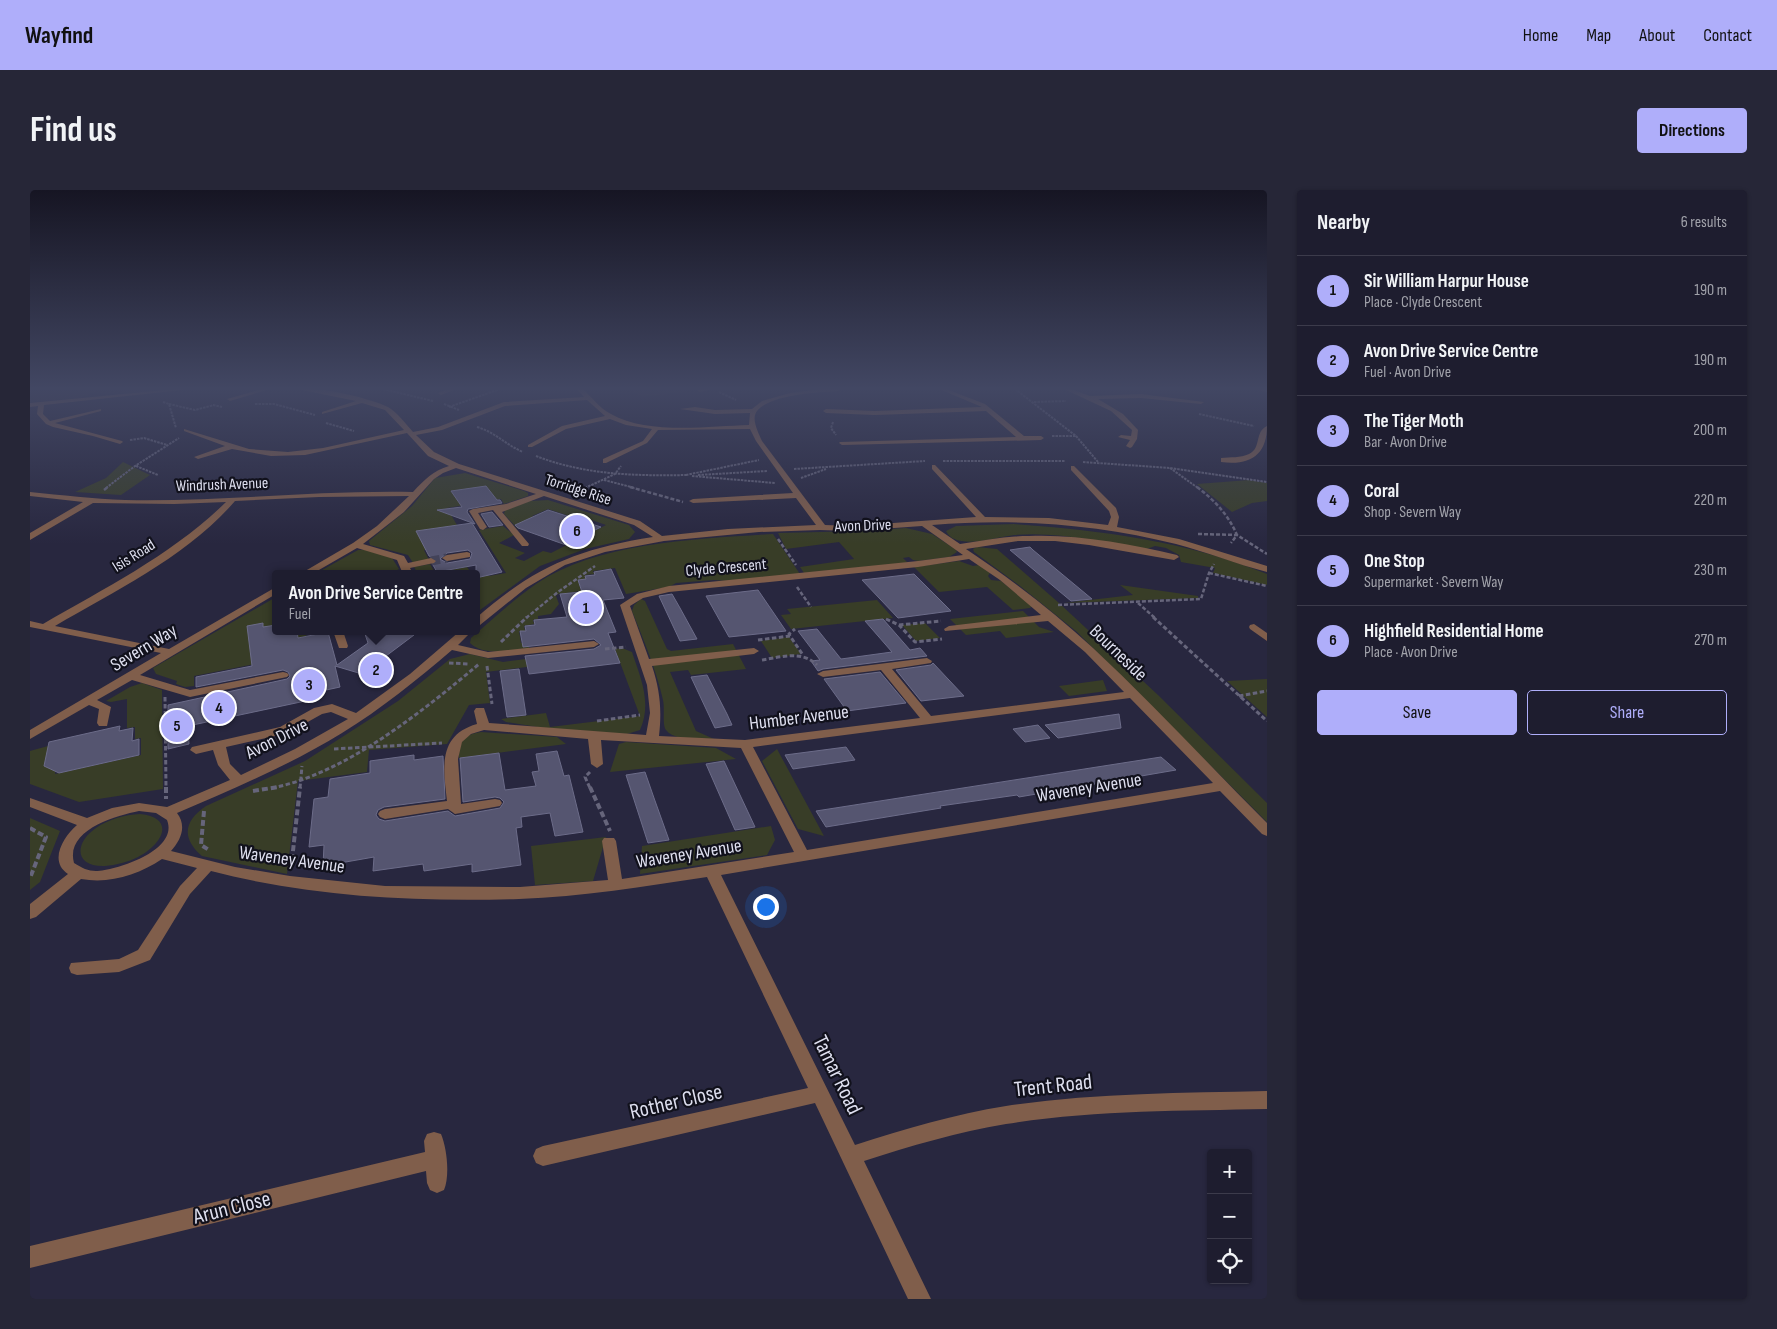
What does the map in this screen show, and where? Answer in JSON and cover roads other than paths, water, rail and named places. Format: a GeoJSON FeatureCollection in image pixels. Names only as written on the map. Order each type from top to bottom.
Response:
{"type":"FeatureCollection","features":[{"type":"Feature","properties":{"kind":"street"},"geometry":{"type":"LineString","coordinates":[[116,441],[120,442]]}},
{"type":"Feature","properties":{"kind":"street"},"geometry":{"type":"LineString","coordinates":[[217,441],[271,454],[322,450],[359,441]]}},
{"type":"Feature","properties":{"kind":"street","name":"Torridge Rise"},"geometry":{"type":"LineString","coordinates":[[417,441],[431,454],[456,466],[637,523],[661,539]]}},
{"type":"Feature","properties":{"kind":"street"},"geometry":{"type":"LineString","coordinates":[[534,441],[539,442]]}},
{"type":"Feature","properties":{"kind":"street"},"geometry":{"type":"LineString","coordinates":[[606,461],[646,441]]}},
{"type":"Feature","properties":{"kind":"street"},"geometry":{"type":"LineString","coordinates":[[760,441],[822,527]]}},
{"type":"Feature","properties":{"kind":"street"},"geometry":{"type":"LineString","coordinates":[[842,443],[862,445],[959,441]]}},
{"type":"Feature","properties":{"kind":"street"},"geometry":{"type":"LineString","coordinates":[[530,446],[539,442]]}},
{"type":"Feature","properties":{"kind":"street"},"geometry":{"type":"LineString","coordinates":[[1224,460],[1256,454],[1264,445]]}},
{"type":"Feature","properties":{"kind":"street"},"geometry":{"type":"LineString","coordinates":[[198,457],[233,446]]}},
{"type":"Feature","properties":{"kind":"street"},"geometry":{"type":"LineString","coordinates":[[1235,453],[1245,457]]}},
{"type":"Feature","properties":{"kind":"street"},"geometry":{"type":"LineString","coordinates":[[615,457],[627,460]]}},
{"type":"Feature","properties":{"kind":"street"},"geometry":{"type":"LineString","coordinates":[[1072,463],[1113,510],[1116,517],[1112,528]]}},
{"type":"Feature","properties":{"kind":"street"},"geometry":{"type":"LineString","coordinates":[[937,464],[983,519]]}},
{"type":"Feature","properties":{"kind":"street"},"geometry":{"type":"LineString","coordinates":[[312,570],[356,545],[400,510],[431,477],[440,471],[456,466]]}},
{"type":"Feature","properties":{"kind":"street","name":"Windrush Avenue"},"geometry":{"type":"LineString","coordinates":[[30,494],[91,501],[184,503],[340,495],[416,494]]}},
{"type":"Feature","properties":{"kind":"street"},"geometry":{"type":"LineString","coordinates":[[525,544],[520,534],[506,524],[497,511],[545,494]]}},
{"type":"Feature","properties":{"kind":"street"},"geometry":{"type":"LineString","coordinates":[[693,501],[800,495]]}},
{"type":"Feature","properties":{"kind":"street"},"geometry":{"type":"LineString","coordinates":[[30,537],[91,501]]}},
{"type":"Feature","properties":{"kind":"street","name":"Isis Road"},"geometry":{"type":"LineString","coordinates":[[45,627],[168,553],[214,518],[231,501]]}},
{"type":"Feature","properties":{"kind":"street"},"geometry":{"type":"LineString","coordinates":[[483,527],[473,511],[508,506]]}},
{"type":"Feature","properties":{"kind":"street","name":"Avon Drive"},"geometry":{"type":"LineString","coordinates":[[480,619],[547,570],[598,551],[661,539],[774,530],[822,527],[855,528],[983,519],[1059,522],[1112,528],[1156,536],[1206,549],[1267,569]]}},
{"type":"Feature","properties":{"kind":"street","name":"Bourneside"},"geometry":{"type":"LineString","coordinates":[[923,523],[959,547],[1037,605],[1089,650],[1267,832]]}},
{"type":"Feature","properties":{"kind":"street"},"geometry":{"type":"LineString","coordinates":[[959,547],[1010,539],[1064,539],[1174,558]]}},
{"type":"Feature","properties":{"kind":"street"},"geometry":{"type":"LineString","coordinates":[[356,545],[401,558],[406,570],[432,561]]}},
{"type":"Feature","properties":{"kind":"street"},"geometry":{"type":"LineString","coordinates":[[447,558],[467,555]]}},
{"type":"Feature","properties":{"kind":"street","name":"Clyde Crescent"},"geometry":{"type":"LineString","coordinates":[[652,739],[656,713],[653,685],[625,605],[632,598],[648,592],[669,589],[918,564],[971,556]]}},
{"type":"Feature","properties":{"kind":"street","name":"Severn Way"},"geometry":{"type":"LineString","coordinates":[[30,735],[272,592]]}},
{"type":"Feature","properties":{"kind":"street"},"geometry":{"type":"LineString","coordinates":[[948,629],[1052,617]]}},
{"type":"Feature","properties":{"kind":"street"},"geometry":{"type":"LineString","coordinates":[[30,624],[170,652]]}},
{"type":"Feature","properties":{"kind":"street"},"geometry":{"type":"LineString","coordinates":[[1254,627],[1266,636]]}},
{"type":"Feature","properties":{"kind":"street"},"geometry":{"type":"LineString","coordinates":[[339,635],[342,646]]}},
{"type":"Feature","properties":{"kind":"street","name":"Avon Drive"},"geometry":{"type":"LineString","coordinates":[[167,812],[239,781],[319,742],[415,677],[462,635]]}},
{"type":"Feature","properties":{"kind":"street"},"geometry":{"type":"LineString","coordinates":[[450,646],[488,655],[594,644]]}},
{"type":"Feature","properties":{"kind":"street"},"geometry":{"type":"LineString","coordinates":[[646,663],[754,651]]}},
{"type":"Feature","properties":{"kind":"street"},"geometry":{"type":"LineString","coordinates":[[823,674],[927,661]]}},
{"type":"Feature","properties":{"kind":"street"},"geometry":{"type":"LineString","coordinates":[[884,666],[928,720]]}},
{"type":"Feature","properties":{"kind":"street"},"geometry":{"type":"LineString","coordinates":[[131,676],[190,694],[283,675]]}},
{"type":"Feature","properties":{"kind":"street","name":"Humber Avenue"},"geometry":{"type":"LineString","coordinates":[[490,727],[594,736],[744,744],[1133,694]]}},
{"type":"Feature","properties":{"kind":"street"},"geometry":{"type":"LineString","coordinates":[[88,701],[105,707],[103,722]]}},
{"type":"Feature","properties":{"kind":"street"},"geometry":{"type":"LineString","coordinates":[[196,750],[284,730],[318,711],[332,708],[357,718]]}},
{"type":"Feature","properties":{"kind":"street"},"geometry":{"type":"LineString","coordinates":[[480,711],[490,727],[461,735],[455,742],[450,755],[454,804],[455,809],[495,803]]}},
{"type":"Feature","properties":{"kind":"street"},"geometry":{"type":"LineString","coordinates":[[594,736],[597,764]]}},
{"type":"Feature","properties":{"kind":"street"},"geometry":{"type":"LineString","coordinates":[[219,744],[220,759],[223,766],[239,781]]}},
{"type":"Feature","properties":{"kind":"street"},"geometry":{"type":"LineString","coordinates":[[744,744],[803,856]]}},
{"type":"Feature","properties":{"kind":"street","name":"Waveney Avenue"},"geometry":{"type":"LineString","coordinates":[[160,853],[235,872],[290,881],[385,892],[520,893],[616,885],[712,871],[1223,786]]}},
{"type":"Feature","properties":{"kind":"street"},"geometry":{"type":"LineString","coordinates":[[30,802],[88,824]]}},
{"type":"Feature","properties":{"kind":"street"},"geometry":{"type":"LineString","coordinates":[[385,814],[454,804]]}},
{"type":"Feature","properties":{"kind":"street"},"geometry":{"type":"LineString","coordinates":[[139,807],[154,808],[167,812],[174,819],[176,830],[171,841],[160,853],[137,867],[110,875],[93,876],[79,873],[69,867],[64,857],[67,846],[75,835],[88,824],[104,815],[122,810],[139,807]]}},
{"type":"Feature","properties":{"kind":"street"},"geometry":{"type":"LineString","coordinates":[[609,841],[616,885]]}},
{"type":"Feature","properties":{"kind":"street"},"geometry":{"type":"LineString","coordinates":[[77,968],[118,967],[134,962],[144,956],[185,890],[207,866]]}},
{"type":"Feature","properties":{"kind":"street","name":"Tamar Road"},"geometry":{"type":"LineString","coordinates":[[712,871],[920,1299]]}},
{"type":"Feature","properties":{"kind":"street"},"geometry":{"type":"LineString","coordinates":[[30,913],[79,873]]}},
{"type":"Feature","properties":{"kind":"street","name":"Rother Close"},"geometry":{"type":"LineString","coordinates":[[543,1156],[819,1094]]}},
{"type":"Feature","properties":{"kind":"street","name":"Trent Road"},"geometry":{"type":"LineString","coordinates":[[850,1156],[905,1138],[1008,1115],[1111,1104],[1267,1100]]}},
{"type":"Feature","properties":{"kind":"street","name":"Arun Close"},"geometry":{"type":"LineString","coordinates":[[30,1257],[435,1150],[437,1183]]}},
{"type":"Feature","properties":{"kind":"tunnel"},"geometry":{"type":"LineString","coordinates":[[431,561],[447,558]]}},
{"type":"Feature","properties":{"kind":"place","name":"Highfield Residential Home"},"geometry":{"type":"Point","coordinates":[577,531]}},
{"type":"Feature","properties":{"kind":"place","name":"Sir William Harpur House"},"geometry":{"type":"Point","coordinates":[586,608]}},
{"type":"Feature","properties":{"kind":"place","name":"Avon Drive Service Centre"},"geometry":{"type":"Point","coordinates":[376,670]}},
{"type":"Feature","properties":{"kind":"place","name":"The Tiger Moth"},"geometry":{"type":"Point","coordinates":[309,685]}},
{"type":"Feature","properties":{"kind":"place","name":"Coral"},"geometry":{"type":"Point","coordinates":[219,708]}},
{"type":"Feature","properties":{"kind":"place","name":"One Stop"},"geometry":{"type":"Point","coordinates":[177,726]}}]}
